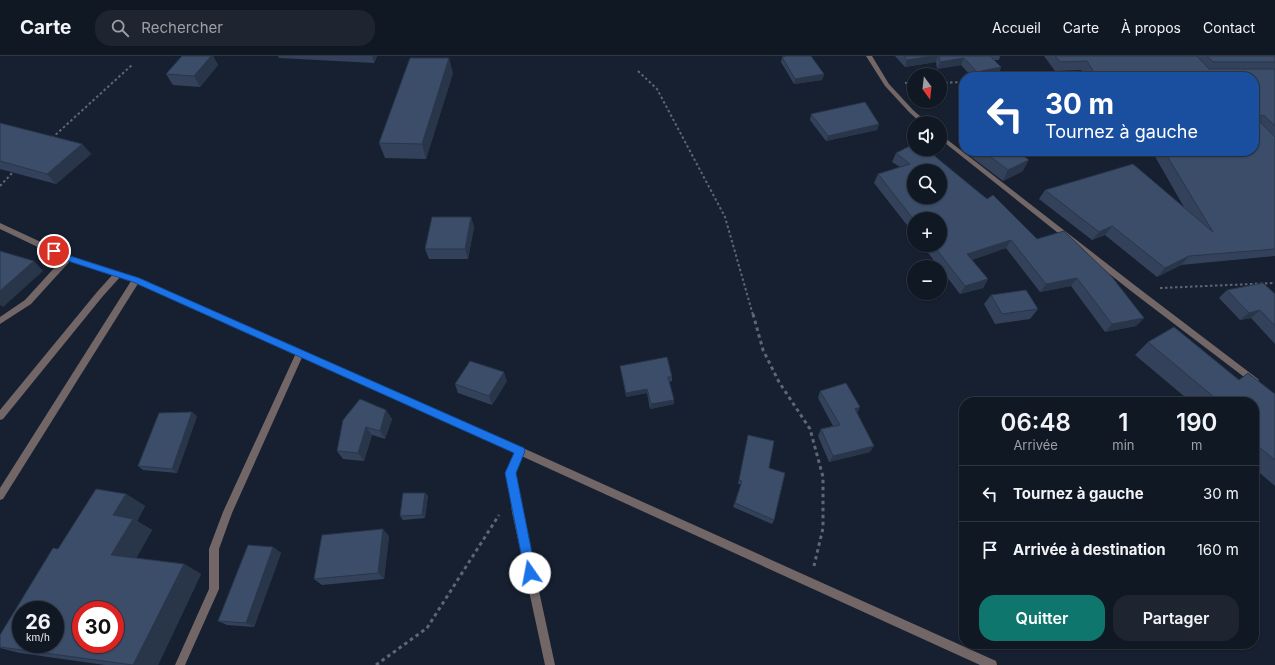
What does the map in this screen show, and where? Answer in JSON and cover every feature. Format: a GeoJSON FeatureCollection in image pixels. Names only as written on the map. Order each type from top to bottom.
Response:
{"type":"FeatureCollection","features":[{"type":"Feature","properties":{"kind":"street"},"geometry":{"type":"LineString","coordinates":[[869,56],[886,84],[917,116]]}},
{"type":"Feature","properties":{"kind":"street"},"geometry":{"type":"LineString","coordinates":[[947,142],[959,151]]}},
{"type":"Feature","properties":{"kind":"street"},"geometry":{"type":"LineString","coordinates":[[965,156],[1134,289],[1263,387]]}},
{"type":"Feature","properties":{"kind":"street"},"geometry":{"type":"LineString","coordinates":[[0,226],[68,258],[136,280],[520,451],[992,665]]}},
{"type":"Feature","properties":{"kind":"street"},"geometry":{"type":"LineString","coordinates":[[0,321],[28,302],[68,258]]}},
{"type":"Feature","properties":{"kind":"street"},"geometry":{"type":"LineString","coordinates":[[0,416],[118,274]]}},
{"type":"Feature","properties":{"kind":"street"},"geometry":{"type":"LineString","coordinates":[[0,496],[136,280]]}},
{"type":"Feature","properties":{"kind":"street"},"geometry":{"type":"LineString","coordinates":[[180,665],[214,589],[214,549],[228,512],[300,353]]}},
{"type":"Feature","properties":{"kind":"street"},"geometry":{"type":"LineString","coordinates":[[520,451],[510,473],[550,665]]}},
{"type":"Feature","properties":{"kind":"path"},"geometry":{"type":"LineString","coordinates":[[47,141],[133,64]]}},
{"type":"Feature","properties":{"kind":"path"},"geometry":{"type":"LineString","coordinates":[[638,71],[658,89],[725,217],[763,350],[779,382],[810,429],[823,476],[823,528],[810,582]]}},
{"type":"Feature","properties":{"kind":"path"},"geometry":{"type":"LineString","coordinates":[[947,83],[959,82]]}},
{"type":"Feature","properties":{"kind":"path"},"geometry":{"type":"LineString","coordinates":[[0,186],[19,167]]}},
{"type":"Feature","properties":{"kind":"path"},"geometry":{"type":"LineString","coordinates":[[1134,289],[1275,283]]}},
{"type":"Feature","properties":{"kind":"path"},"geometry":{"type":"LineString","coordinates":[[376,665],[427,628],[514,492]]}},
{"type":"Feature","properties":{"kind":"building"},"geometry":{"type":"Polygon","coordinates":[[[182,56],[211,56],[194,76],[166,74],[182,56]]]}},
{"type":"Feature","properties":{"kind":"building"},"geometry":{"type":"Polygon","coordinates":[[[811,56],[824,74],[795,79],[782,57],[811,56]]]}},
{"type":"Feature","properties":{"kind":"building"},"geometry":{"type":"Polygon","coordinates":[[[904,56],[933,56],[907,60],[904,56]]]}},
{"type":"Feature","properties":{"kind":"building"},"geometry":{"type":"Polygon","coordinates":[[[939,56],[990,56],[1001,67],[977,72],[964,58],[940,62],[939,56]]]}},
{"type":"Feature","properties":{"kind":"building"},"geometry":{"type":"Polygon","coordinates":[[[1055,56],[1197,56],[1209,69],[1275,69],[1275,126],[1265,116],[1261,115],[1261,123],[1275,137],[1275,249],[1189,256],[1165,268],[1112,226],[1099,232],[1045,190],[1133,164],[1213,232],[1167,156],[1259,156],[1259,72],[1094,72],[1087,61],[1060,62],[1055,56]]]}},
{"type":"Feature","properties":{"kind":"building"},"geometry":{"type":"Polygon","coordinates":[[[1207,56],[1275,56],[1275,62],[1213,62],[1207,56]]]}},
{"type":"Feature","properties":{"kind":"building"},"geometry":{"type":"Polygon","coordinates":[[[410,58],[449,58],[422,144],[379,143],[410,58]]]}},
{"type":"Feature","properties":{"kind":"building"},"geometry":{"type":"Polygon","coordinates":[[[865,102],[879,124],[828,136],[811,114],[865,102]]]}},
{"type":"Feature","properties":{"kind":"building"},"geometry":{"type":"Polygon","coordinates":[[[0,123],[82,144],[47,174],[0,161],[0,123]]]}},
{"type":"Feature","properties":{"kind":"building"},"geometry":{"type":"Polygon","coordinates":[[[907,148],[907,156],[935,156],[944,164],[910,164],[896,153],[907,148]]]}},
{"type":"Feature","properties":{"kind":"building"},"geometry":{"type":"Polygon","coordinates":[[[990,156],[1024,156],[1029,160],[1008,170],[990,156]]]}},
{"type":"Feature","properties":{"kind":"building"},"geometry":{"type":"Polygon","coordinates":[[[907,165],[907,204],[947,204],[947,166],[987,199],[993,195],[1037,239],[1064,231],[1112,277],[1144,318],[1112,324],[1077,278],[1046,284],[1011,240],[967,254],[988,279],[965,286],[947,263],[947,260],[945,260],[938,252],[947,252],[947,212],[908,212],[878,174],[907,165]]]}},
{"type":"Feature","properties":{"kind":"building"},"geometry":{"type":"Polygon","coordinates":[[[432,217],[471,217],[465,249],[425,249],[432,217]]]}},
{"type":"Feature","properties":{"kind":"building"},"geometry":{"type":"Polygon","coordinates":[[[0,251],[34,261],[0,291],[0,251]]]}},
{"type":"Feature","properties":{"kind":"building"},"geometry":{"type":"Polygon","coordinates":[[[1263,283],[1275,294],[1275,326],[1260,310],[1249,313],[1227,290],[1263,283]]]}},
{"type":"Feature","properties":{"kind":"building"},"geometry":{"type":"Polygon","coordinates":[[[1026,290],[1038,309],[1002,314],[991,295],[1026,290]]]}},
{"type":"Feature","properties":{"kind":"building"},"geometry":{"type":"Polygon","coordinates":[[[1174,327],[1239,380],[1248,373],[1275,394],[1275,460],[1259,447],[1259,397],[1214,397],[1148,342],[1174,327]]]}},
{"type":"Feature","properties":{"kind":"building"},"geometry":{"type":"Polygon","coordinates":[[[667,357],[672,377],[668,377],[674,400],[651,404],[647,389],[626,393],[620,366],[667,357]]]}},
{"type":"Feature","properties":{"kind":"building"},"geometry":{"type":"Polygon","coordinates":[[[470,361],[504,372],[489,396],[455,384],[470,361]]]}},
{"type":"Feature","properties":{"kind":"building"},"geometry":{"type":"Polygon","coordinates":[[[846,383],[860,407],[855,409],[874,446],[833,456],[821,429],[840,425],[820,391],[846,383]]]}},
{"type":"Feature","properties":{"kind":"building"},"geometry":{"type":"Polygon","coordinates":[[[360,399],[386,410],[380,431],[366,427],[358,453],[337,451],[343,420],[360,399]]]}},
{"type":"Feature","properties":{"kind":"building"},"geometry":{"type":"Polygon","coordinates":[[[192,412],[172,469],[138,466],[159,413],[192,412]]]}},
{"type":"Feature","properties":{"kind":"building"},"geometry":{"type":"Polygon","coordinates":[[[748,435],[774,441],[769,468],[785,473],[774,520],[735,503],[742,481],[739,480],[748,435]]]}},
{"type":"Feature","properties":{"kind":"building"},"geometry":{"type":"Polygon","coordinates":[[[96,489],[126,494],[113,515],[133,519],[111,555],[184,564],[133,665],[44,653],[64,653],[64,601],[21,601],[53,548],[58,549],[96,489]]]}},
{"type":"Feature","properties":{"kind":"building"},"geometry":{"type":"Polygon","coordinates":[[[403,493],[425,493],[422,515],[400,516],[403,493]]]}},
{"type":"Feature","properties":{"kind":"building"},"geometry":{"type":"Polygon","coordinates":[[[383,529],[378,573],[314,579],[322,535],[383,529]]]}},
{"type":"Feature","properties":{"kind":"building"},"geometry":{"type":"Polygon","coordinates":[[[248,545],[273,547],[246,623],[218,621],[248,545]]]}},
{"type":"Feature","properties":{"kind":"building"},"geometry":{"type":"Polygon","coordinates":[[[12,615],[12,649],[0,647],[0,635],[12,615]]]}},
{"type":"Feature","properties":{"kind":"route"},"geometry":{"type":"LineString","coordinates":[[54,251],[68,258],[136,280],[520,451],[510,473],[530,573]]}}]}
